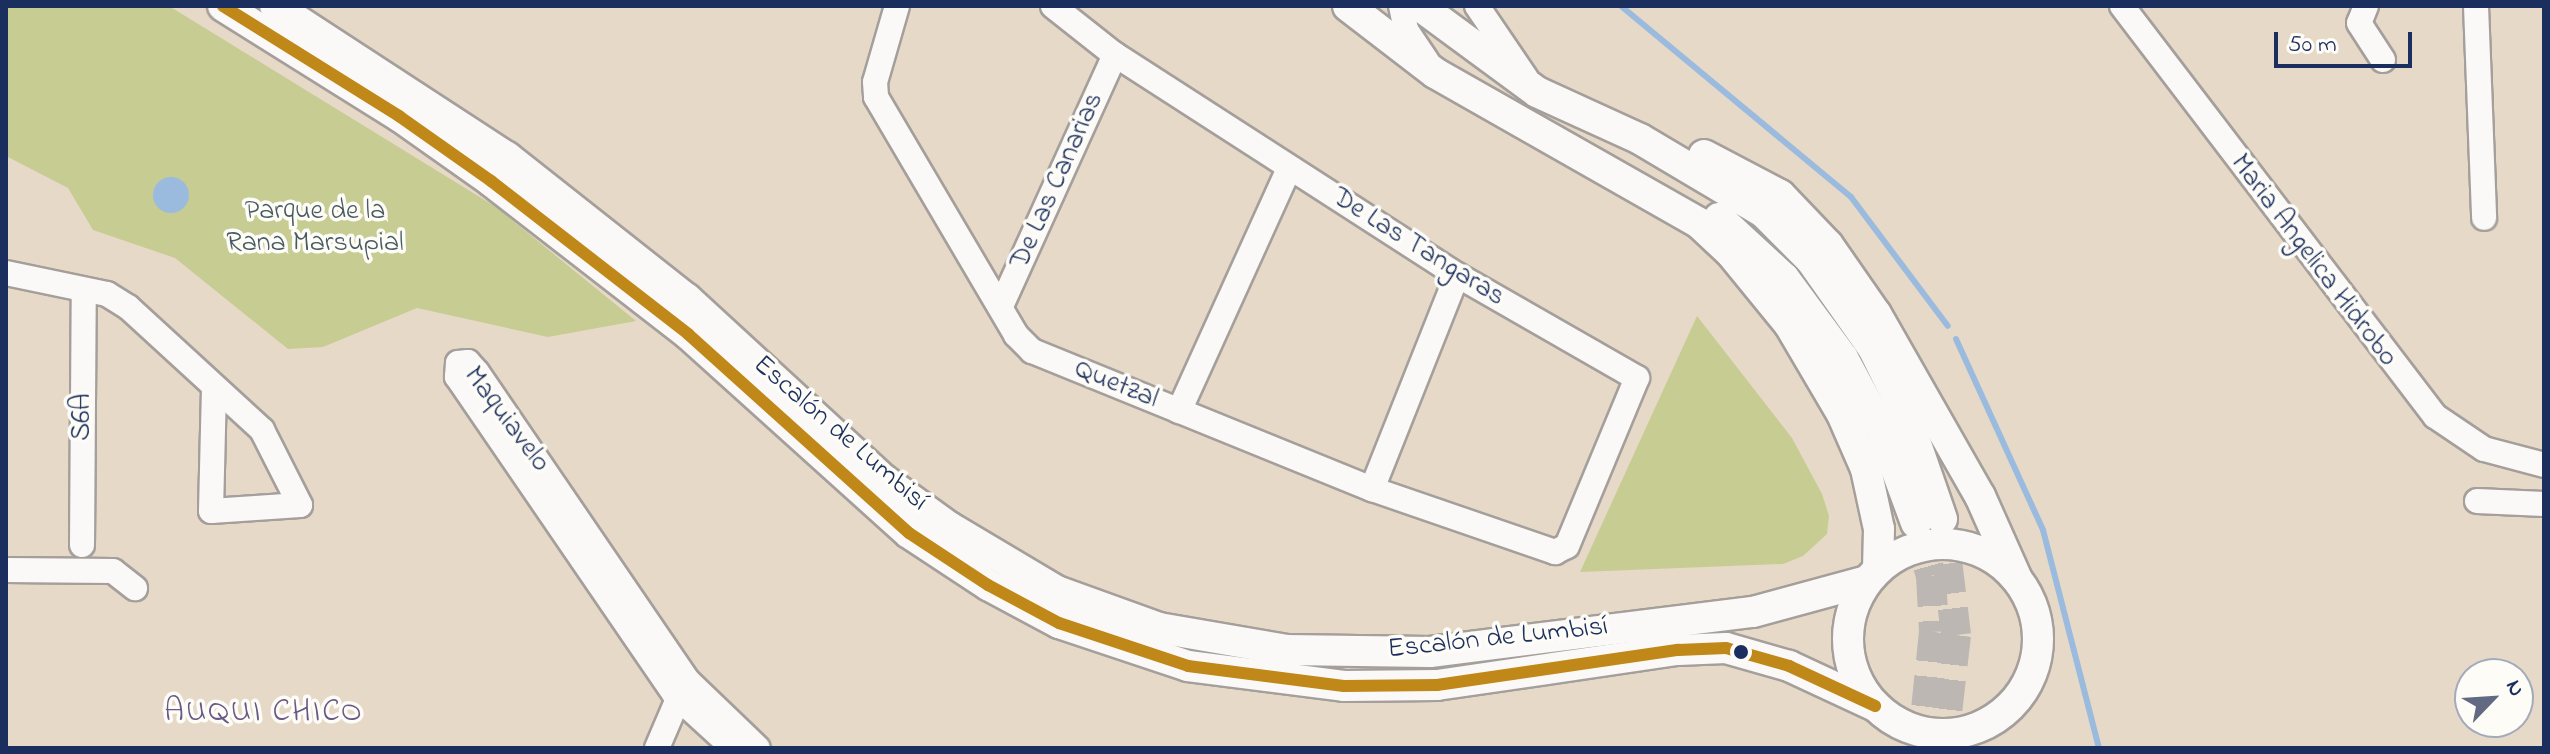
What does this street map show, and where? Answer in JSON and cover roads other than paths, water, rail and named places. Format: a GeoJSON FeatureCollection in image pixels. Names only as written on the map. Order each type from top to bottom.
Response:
{"type":"FeatureCollection","features":[{"type":"Feature","properties":{"kind":"main road","name":"Escalón de Lumbisí"},"geometry":{"type":"LineString","coordinates":[[223,6],[399,116],[491,181],[688,334],[909,533],[988,585],[1059,623],[1188,666],[1344,686],[1437,685],[1678,650],[1726,648],[1789,666],[1879,710]]}},
{"type":"Feature","properties":{"kind":"main road","name":"Escalón de Lumbisí"},"geometry":{"type":"LineString","coordinates":[[275,6],[507,157],[687,299],[884,480],[949,527],[1057,591],[1159,628],[1287,650],[1430,652],[1753,612],[1872,575]]}},
{"type":"Feature","properties":{"kind":"main road"},"geometry":{"type":"LineString","coordinates":[[1420,6],[1537,92],[1640,139],[1763,212],[1811,260],[1873,348],[1906,415],[1929,521],[1843,358],[1784,278],[1715,215],[1625,178]]}},
{"type":"Feature","properties":{"kind":"main road"},"geometry":{"type":"LineString","coordinates":[[1346,7],[1435,73],[1625,178],[1699,223],[1789,324],[1842,414],[1866,469],[1879,529],[1872,575]]}},
{"type":"Feature","properties":{"kind":"main road"},"geometry":{"type":"LineString","coordinates":[[1640,139],[1715,157],[1780,195],[1828,245],[1876,314],[1966,471],[2037,623],[2038,647],[2028,682],[1983,748]]}},
{"type":"Feature","properties":{"kind":"main road"},"geometry":{"type":"LineString","coordinates":[[2007,711],[1959,734],[1906,728],[1879,710],[1859,684],[1848,645],[1854,604],[1872,575],[1904,552],[1934,544],[1965,546],[1994,558],[2017,579]]}},
{"type":"Feature","properties":{"kind":"main road"},"geometry":{"type":"LineString","coordinates":[[1879,710],[1889,748]]}},
{"type":"Feature","properties":{"kind":"street","name":"Quetzal"},"geometry":{"type":"LineString","coordinates":[[897,6],[875,82],[876,97],[1001,306],[1032,351],[1372,489],[1555,552],[1567,546]]}},
{"type":"Feature","properties":{"kind":"street","name":"De Las Tangaras"},"geometry":{"type":"LineString","coordinates":[[1053,6],[1115,55],[1289,168],[1457,275],[1637,378],[1567,546]]}},
{"type":"Feature","properties":{"kind":"street"},"geometry":{"type":"LineString","coordinates":[[1401,6],[1406,30],[1435,73]]}},
{"type":"Feature","properties":{"kind":"street"},"geometry":{"type":"LineString","coordinates":[[1477,6],[1537,92]]}},
{"type":"Feature","properties":{"kind":"street","name":"Maria Angelica Hidrobo"},"geometry":{"type":"LineString","coordinates":[[2122,6],[2435,416],[2484,449],[2544,465]]}},
{"type":"Feature","properties":{"kind":"street"},"geometry":{"type":"LineString","coordinates":[[2366,6],[2359,23],[2383,60]]}},
{"type":"Feature","properties":{"kind":"street"},"geometry":{"type":"LineString","coordinates":[[2476,6],[2484,218]]}},
{"type":"Feature","properties":{"kind":"street","name":"De Las Canarias"},"geometry":{"type":"LineString","coordinates":[[1001,306],[1115,55]]}},
{"type":"Feature","properties":{"kind":"street"},"geometry":{"type":"LineString","coordinates":[[1179,411],[1289,168]]}},
{"type":"Feature","properties":{"kind":"street"},"geometry":{"type":"LineString","coordinates":[[6,273],[107,294],[128,307],[262,430],[300,505],[211,511],[214,389]]}},
{"type":"Feature","properties":{"kind":"street"},"geometry":{"type":"LineString","coordinates":[[1372,489],[1457,275]]}},
{"type":"Feature","properties":{"kind":"street","name":"S6A"},"geometry":{"type":"LineString","coordinates":[[82,545],[84,290]]}},
{"type":"Feature","properties":{"kind":"street","name":"Maquiavelo"},"geometry":{"type":"LineString","coordinates":[[733,748],[681,688],[457,377],[458,363],[468,362],[477,372],[681,688],[758,748]]}},
{"type":"Feature","properties":{"kind":"street"},"geometry":{"type":"LineString","coordinates":[[2477,501],[2544,504]]}},
{"type":"Feature","properties":{"kind":"street"},"geometry":{"type":"LineString","coordinates":[[6,570],[113,571],[135,588]]}},
{"type":"Feature","properties":{"kind":"street"},"geometry":{"type":"LineString","coordinates":[[657,748],[681,688]]}},
{"type":"Feature","properties":{"kind":"water"},"geometry":{"type":"Polygon","coordinates":[[[171,177],[184,182],[189,195],[184,208],[171,213],[158,208],[153,195],[158,182],[171,177]]]}},
{"type":"Feature","properties":{"kind":"waterway"},"geometry":{"type":"LineString","coordinates":[[1621,6],[1851,197],[1948,326]]}},
{"type":"Feature","properties":{"kind":"waterway"},"geometry":{"type":"LineString","coordinates":[[1956,339],[2043,530],[2099,748]]}},
{"type":"Feature","properties":{"kind":"tunnel"},"geometry":{"type":"LineString","coordinates":[[1942,519],[1956,635],[1943,748]]}},
{"type":"Feature","properties":{"kind":"tunnel"},"geometry":{"type":"LineString","coordinates":[[1916,523],[1931,576],[1934,632],[1922,748]]}},
{"type":"Feature","properties":{"kind":"district","name":"AUQUI CHICO"},"geometry":{"type":"Point","coordinates":[264,713]}},
{"type":"Feature","properties":{"kind":"park label","name":"Parque de la Rana Marsupial"},"geometry":{"type":"Point","coordinates":[315,228]}}]}
